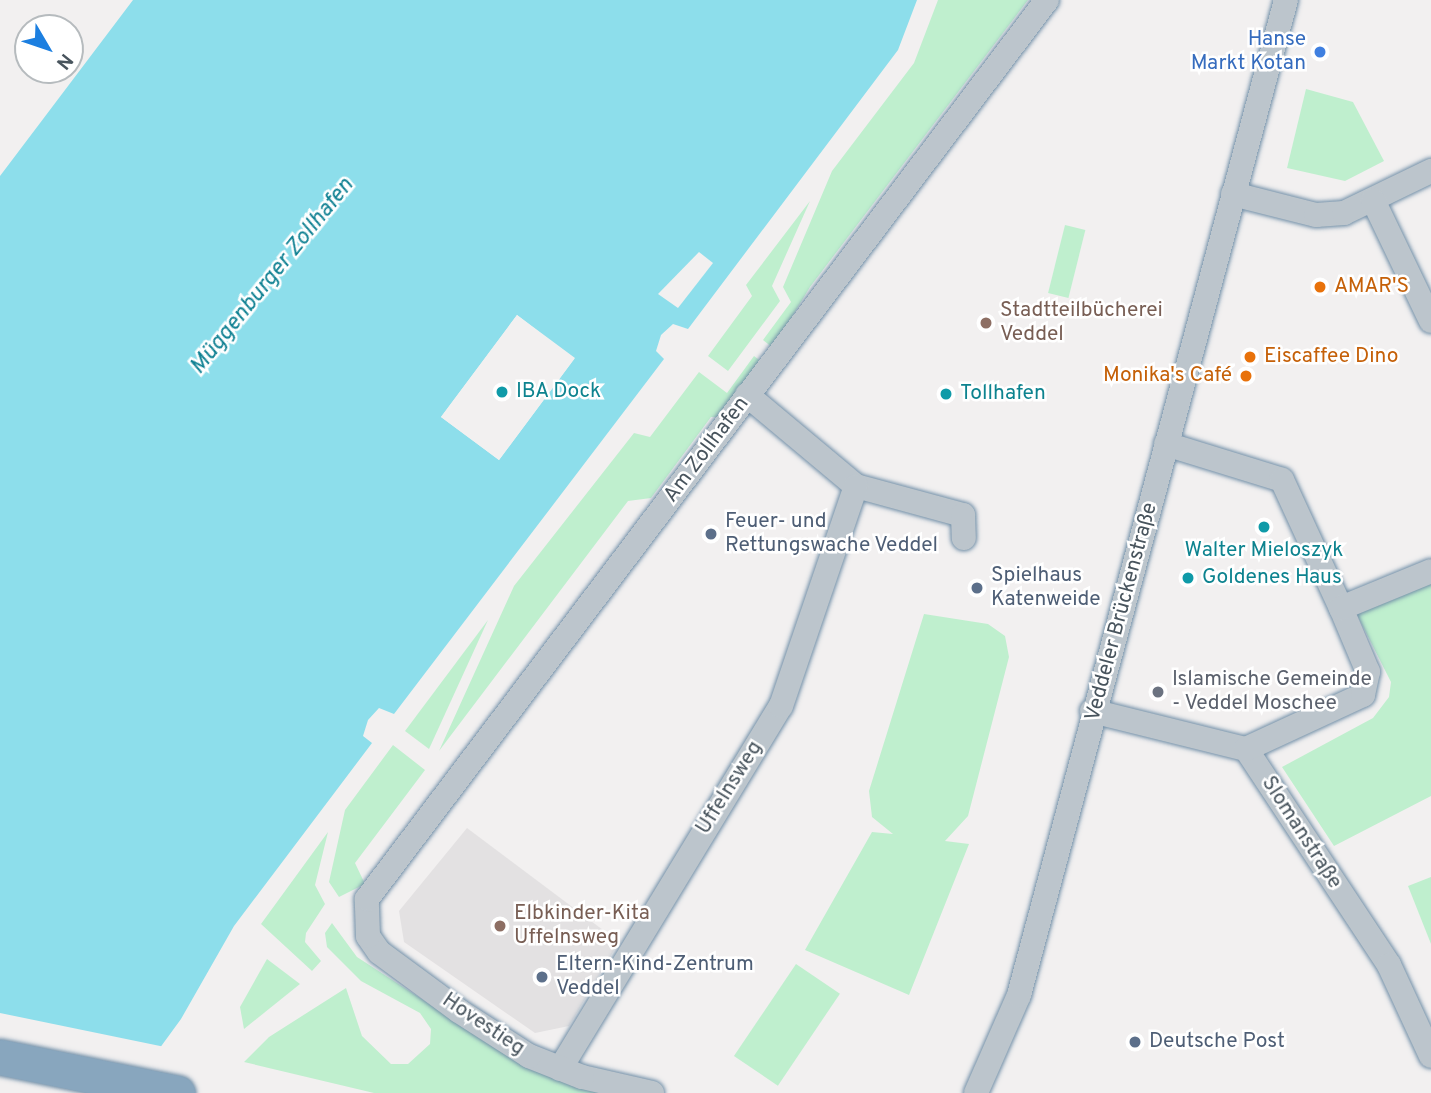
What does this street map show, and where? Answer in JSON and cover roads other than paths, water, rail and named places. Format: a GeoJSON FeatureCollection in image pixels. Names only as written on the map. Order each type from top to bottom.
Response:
{"type":"FeatureCollection","features":[{"type":"Feature","properties":{"kind":"highway"},"geometry":{"type":"LineString","coordinates":[[0,1057],[177,1093]]}},
{"type":"Feature","properties":{"kind":"street","name":"Am Zollhafen"},"geometry":{"type":"LineString","coordinates":[[367,899],[1047,0]]}},
{"type":"Feature","properties":{"kind":"street","name":"Veddeler Brückenstraße"},"geometry":{"type":"LineString","coordinates":[[976,1093],[1019,995],[1092,711],[1119,635],[1166,443],[1276,46],[1286,0]]}},
{"type":"Feature","properties":{"kind":"street"},"geometry":{"type":"LineString","coordinates":[[1233,194],[1316,215],[1344,213],[1431,171]]}},
{"type":"Feature","properties":{"kind":"street"},"geometry":{"type":"LineString","coordinates":[[1373,200],[1431,321]]}},
{"type":"Feature","properties":{"kind":"street"},"geometry":{"type":"LineString","coordinates":[[747,395],[856,486],[959,513],[964,538]]}},
{"type":"Feature","properties":{"kind":"street"},"geometry":{"type":"LineString","coordinates":[[1092,711],[1246,749],[1363,695],[1368,672],[1282,480],[1166,443]]}},
{"type":"Feature","properties":{"kind":"street","name":"Uffelnsweg"},"geometry":{"type":"LineString","coordinates":[[560,1069],[781,706],[856,486]]}},
{"type":"Feature","properties":{"kind":"street"},"geometry":{"type":"LineString","coordinates":[[1341,608],[1431,571]]}},
{"type":"Feature","properties":{"kind":"street","name":"Slomanstraße"},"geometry":{"type":"LineString","coordinates":[[1246,749],[1389,965],[1431,1056]]}},
{"type":"Feature","properties":{"kind":"street","name":"Hovestieg"},"geometry":{"type":"LineString","coordinates":[[367,899],[368,936],[379,952],[459,1011],[560,1069],[652,1093]]}},
{"type":"Feature","properties":{"kind":"water","name":"Müggenburger Zollhafen"},"geometry":{"type":"Polygon","coordinates":[[[133,0],[917,0],[898,50],[688,329],[673,324],[661,335],[656,351],[664,359],[394,714],[379,708],[368,720],[363,736],[372,743],[234,926],[181,1019],[127,1093],[0,1093],[0,176],[70,84],[84,84],[84,65],[133,0]],[[517,315],[441,417],[499,460],[574,359],[517,315]]]}},
{"type":"Feature","properties":{"kind":"place","name":"Hanse Markt Kotan"},"geometry":{"type":"Point","coordinates":[1320,52]}},
{"type":"Feature","properties":{"kind":"place","name":"AMAR'S"},"geometry":{"type":"Point","coordinates":[1320,287]}},
{"type":"Feature","properties":{"kind":"place","name":"Stadtteilbücherei Veddel"},"geometry":{"type":"Point","coordinates":[986,323]}},
{"type":"Feature","properties":{"kind":"place","name":"Eiscaffee Dino"},"geometry":{"type":"Point","coordinates":[1250,357]}},
{"type":"Feature","properties":{"kind":"place","name":"Monika's Café"},"geometry":{"type":"Point","coordinates":[1246,376]}},
{"type":"Feature","properties":{"kind":"place","name":"IBA Dock"},"geometry":{"type":"Point","coordinates":[502,392]}},
{"type":"Feature","properties":{"kind":"place","name":"Tollhafen"},"geometry":{"type":"Point","coordinates":[946,394]}},
{"type":"Feature","properties":{"kind":"place","name":"Walter Mieloszyk"},"geometry":{"type":"Point","coordinates":[1264,527]}},
{"type":"Feature","properties":{"kind":"place","name":"Feuer- und Rettungswache Veddel"},"geometry":{"type":"Point","coordinates":[711,534]}},
{"type":"Feature","properties":{"kind":"place","name":"Goldenes Haus"},"geometry":{"type":"Point","coordinates":[1188,578]}},
{"type":"Feature","properties":{"kind":"place","name":"Spielhaus Katenweide"},"geometry":{"type":"Point","coordinates":[977,588]}},
{"type":"Feature","properties":{"kind":"place","name":"Islamische Gemeinde - Veddel Moschee"},"geometry":{"type":"Point","coordinates":[1158,692]}},
{"type":"Feature","properties":{"kind":"place","name":"Elbkinder-Kita Uffelnsweg"},"geometry":{"type":"Point","coordinates":[500,926]}},
{"type":"Feature","properties":{"kind":"place","name":"Eltern-Kind-Zentrum Veddel"},"geometry":{"type":"Point","coordinates":[542,977]}},
{"type":"Feature","properties":{"kind":"place","name":"Deutsche Post"},"geometry":{"type":"Point","coordinates":[1135,1042]}}]}
